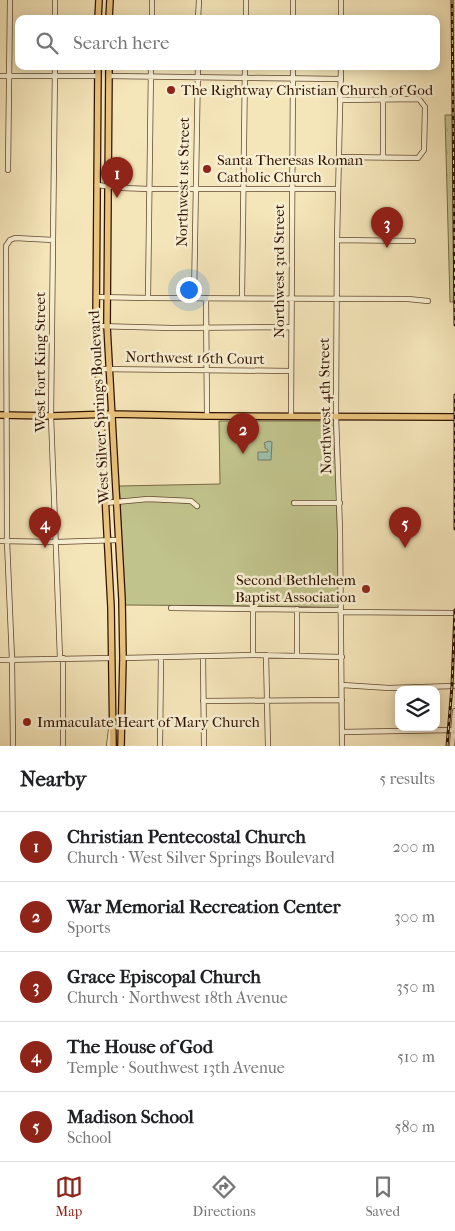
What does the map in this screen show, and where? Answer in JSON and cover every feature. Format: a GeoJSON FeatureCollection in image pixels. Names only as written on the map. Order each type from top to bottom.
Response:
{"type":"FeatureCollection","features":[{"type":"Feature","properties":{"kind":"main road"},"geometry":{"type":"LineString","coordinates":[[98,15],[99,0]]}},
{"type":"Feature","properties":{"kind":"main road"},"geometry":{"type":"LineString","coordinates":[[109,15],[110,0]]}},
{"type":"Feature","properties":{"kind":"main road","name":"West Silver Springs Boulevard"},"geometry":{"type":"LineString","coordinates":[[99,70],[96,326],[111,608],[113,746]]}},
{"type":"Feature","properties":{"kind":"main road"},"geometry":{"type":"LineString","coordinates":[[102,70],[108,76]]}},
{"type":"Feature","properties":{"kind":"main road","name":"West Silver Springs Boulevard"},"geometry":{"type":"LineString","coordinates":[[109,70],[106,297],[122,599],[121,746]]}},
{"type":"Feature","properties":{"kind":"main road"},"geometry":{"type":"LineString","coordinates":[[98,76],[108,88]]}},
{"type":"Feature","properties":{"kind":"main road"},"geometry":{"type":"LineString","coordinates":[[3,415],[455,417]]}},
{"type":"Feature","properties":{"kind":"main road"},"geometry":{"type":"LineString","coordinates":[[111,608],[114,614],[115,648],[123,658]]}},
{"type":"Feature","properties":{"kind":"main road"},"geometry":{"type":"LineString","coordinates":[[112,658],[119,666],[119,696],[122,710]]}},
{"type":"Feature","properties":{"kind":"street"},"geometry":{"type":"LineString","coordinates":[[8,170],[10,0]]}},
{"type":"Feature","properties":{"kind":"street"},"geometry":{"type":"LineString","coordinates":[[55,0],[55,15]]}},
{"type":"Feature","properties":{"kind":"street"},"geometry":{"type":"LineString","coordinates":[[152,0],[152,15]]}},
{"type":"Feature","properties":{"kind":"street"},"geometry":{"type":"LineString","coordinates":[[198,15],[199,0]]}},
{"type":"Feature","properties":{"kind":"street"},"geometry":{"type":"LineString","coordinates":[[246,0],[246,15]]}},
{"type":"Feature","properties":{"kind":"street"},"geometry":{"type":"LineString","coordinates":[[293,0],[293,15]]}},
{"type":"Feature","properties":{"kind":"street"},"geometry":{"type":"LineString","coordinates":[[341,0],[341,15]]}},
{"type":"Feature","properties":{"kind":"street","name":"West Fort King Street"},"geometry":{"type":"LineString","coordinates":[[54,70],[52,416],[62,658],[63,746]]}},
{"type":"Feature","properties":{"kind":"street"},"geometry":{"type":"LineString","coordinates":[[148,298],[151,70]]}},
{"type":"Feature","properties":{"kind":"street","name":"Northwest 1st Street"},"geometry":{"type":"LineString","coordinates":[[194,298],[198,70]]}},
{"type":"Feature","properties":{"kind":"street"},"geometry":{"type":"LineString","coordinates":[[242,298],[245,70]]}},
{"type":"Feature","properties":{"kind":"street","name":"Northwest 3rd Street"},"geometry":{"type":"LineString","coordinates":[[291,416],[292,70]]}},
{"type":"Feature","properties":{"kind":"street","name":"Northwest 4th Street"},"geometry":{"type":"LineString","coordinates":[[341,70],[336,416],[340,502],[342,746]]}},
{"type":"Feature","properties":{"kind":"street"},"geometry":{"type":"LineString","coordinates":[[0,76],[98,76]]}},
{"type":"Feature","properties":{"kind":"street"},"geometry":{"type":"LineString","coordinates":[[108,76],[340,79]]}},
{"type":"Feature","properties":{"kind":"street"},"geometry":{"type":"LineString","coordinates":[[383,99],[383,158]]}},
{"type":"Feature","properties":{"kind":"street"},"geometry":{"type":"LineString","coordinates":[[339,158],[418,158],[424,150],[425,107],[418,99],[340,100]]}},
{"type":"Feature","properties":{"kind":"street"},"geometry":{"type":"LineString","coordinates":[[97,185],[149,189],[338,189]]}},
{"type":"Feature","properties":{"kind":"street"},"geometry":{"type":"LineString","coordinates":[[13,746],[12,660],[3,415],[6,246],[10,240],[15,238],[53,240]]}},
{"type":"Feature","properties":{"kind":"street"},"geometry":{"type":"LineString","coordinates":[[337,240],[414,241]]}},
{"type":"Feature","properties":{"kind":"street"},"geometry":{"type":"LineString","coordinates":[[96,297],[408,299],[428,301]]}},
{"type":"Feature","properties":{"kind":"street"},"geometry":{"type":"LineString","coordinates":[[206,298],[207,416]]}},
{"type":"Feature","properties":{"kind":"street"},"geometry":{"type":"LineString","coordinates":[[96,326],[172,328],[291,327]]}},
{"type":"Feature","properties":{"kind":"street","name":"Northwest 16th Court"},"geometry":{"type":"LineString","coordinates":[[98,369],[291,371]]}},
{"type":"Feature","properties":{"kind":"street"},"geometry":{"type":"LineString","coordinates":[[105,503],[148,499],[191,501],[198,506]]}},
{"type":"Feature","properties":{"kind":"street"},"geometry":{"type":"LineString","coordinates":[[294,502],[340,502]]}},
{"type":"Feature","properties":{"kind":"street"},"geometry":{"type":"LineString","coordinates":[[0,541],[118,540]]}},
{"type":"Feature","properties":{"kind":"street"},"geometry":{"type":"LineString","coordinates":[[171,608],[452,613]]}},
{"type":"Feature","properties":{"kind":"street"},"geometry":{"type":"LineString","coordinates":[[253,608],[253,655]]}},
{"type":"Feature","properties":{"kind":"street"},"geometry":{"type":"LineString","coordinates":[[297,609],[297,656]]}},
{"type":"Feature","properties":{"kind":"street"},"geometry":{"type":"LineString","coordinates":[[123,658],[253,655],[342,656]]}},
{"type":"Feature","properties":{"kind":"street"},"geometry":{"type":"LineString","coordinates":[[203,656],[204,746]]}},
{"type":"Feature","properties":{"kind":"street"},"geometry":{"type":"LineString","coordinates":[[266,656],[268,746]]}},
{"type":"Feature","properties":{"kind":"street"},"geometry":{"type":"LineString","coordinates":[[0,660],[112,658]]}},
{"type":"Feature","properties":{"kind":"street"},"geometry":{"type":"LineString","coordinates":[[160,746],[161,658]]}},
{"type":"Feature","properties":{"kind":"street"},"geometry":{"type":"LineString","coordinates":[[342,685],[389,688],[455,686]]}},
{"type":"Feature","properties":{"kind":"street"},"geometry":{"type":"LineString","coordinates":[[203,701],[342,700]]}},
{"type":"Feature","properties":{"kind":"street"},"geometry":{"type":"LineString","coordinates":[[452,746],[455,712]]}},
{"type":"Feature","properties":{"kind":"street"},"geometry":{"type":"LineString","coordinates":[[109,746],[113,721]]}},
{"type":"Feature","properties":{"kind":"street"},"geometry":{"type":"LineString","coordinates":[[342,732],[454,730]]}},
{"type":"Feature","properties":{"kind":"green space"},"geometry":{"type":"Polygon","coordinates":[[[445,115],[455,115],[455,302],[450,302],[445,115]]]}},
{"type":"Feature","properties":{"kind":"green space"},"geometry":{"type":"Polygon","coordinates":[[[219,421],[334,421],[337,501],[292,501],[292,504],[337,504],[339,608],[124,605],[120,503],[148,501],[190,503],[198,509],[200,506],[192,500],[120,499],[119,486],[220,484],[219,421]]]}},
{"type":"Feature","properties":{"kind":"shaded area"},"geometry":{"type":"Polygon","coordinates":[[[272,442],[271,460],[258,460],[258,452],[268,452],[264,443],[272,442]]]}},
{"type":"Feature","properties":{"kind":"railway"},"geometry":{"type":"LineString","coordinates":[[452,0],[455,325]]}},
{"type":"Feature","properties":{"kind":"railway"},"geometry":{"type":"LineString","coordinates":[[455,395],[455,529]]}},
{"type":"Feature","properties":{"kind":"railway"},"geometry":{"type":"LineString","coordinates":[[447,746],[455,610]]}},
{"type":"Feature","properties":{"kind":"place","name":"The Rightway Christian Church of God"},"geometry":{"type":"Point","coordinates":[171,90]}},
{"type":"Feature","properties":{"kind":"place","name":"Santa Theresas Roman Catholic Church"},"geometry":{"type":"Point","coordinates":[207,169]}},
{"type":"Feature","properties":{"kind":"place","name":"Christian Pentecostal Church"},"geometry":{"type":"Point","coordinates":[117,198]}},
{"type":"Feature","properties":{"kind":"place","name":"Grace Episcopal Church"},"geometry":{"type":"Point","coordinates":[387,248]}},
{"type":"Feature","properties":{"kind":"place","name":"War Memorial Recreation Center"},"geometry":{"type":"Point","coordinates":[243,454]}},
{"type":"Feature","properties":{"kind":"place","name":"The House of God"},"geometry":{"type":"Point","coordinates":[45,548]}},
{"type":"Feature","properties":{"kind":"place","name":"Madison School"},"geometry":{"type":"Point","coordinates":[405,548]}},
{"type":"Feature","properties":{"kind":"place","name":"Second Bethlehem Baptist Association"},"geometry":{"type":"Point","coordinates":[366,589]}},
{"type":"Feature","properties":{"kind":"place","name":"Immaculate Heart of Mary Church"},"geometry":{"type":"Point","coordinates":[27,722]}}]}
